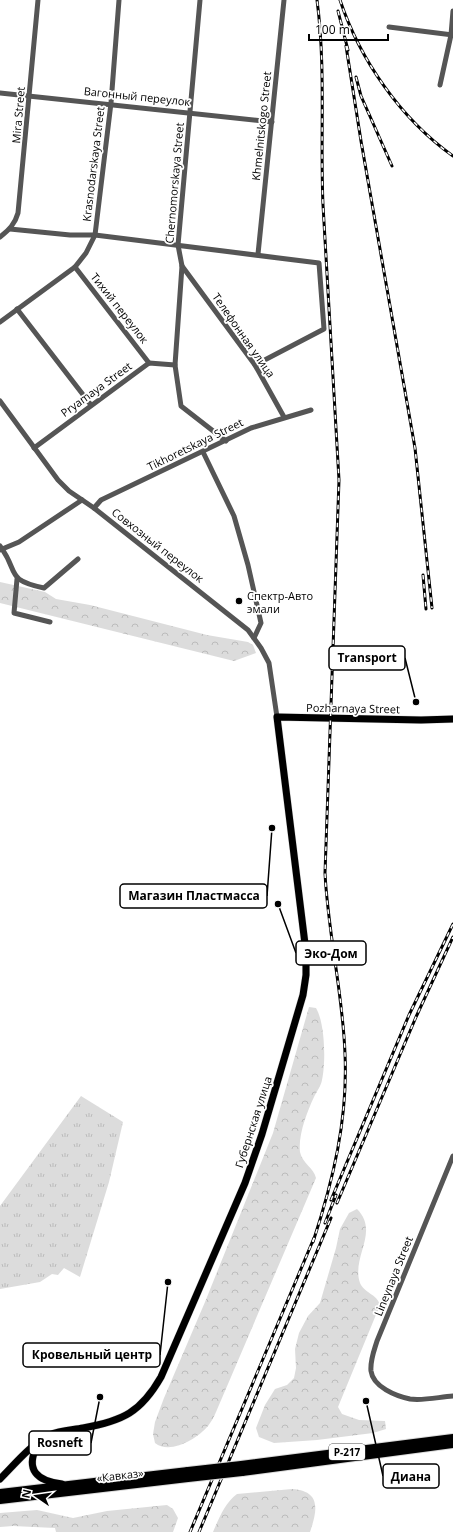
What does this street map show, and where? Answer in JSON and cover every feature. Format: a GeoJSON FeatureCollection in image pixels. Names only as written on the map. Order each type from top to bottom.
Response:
{"type":"FeatureCollection","features":[{"type":"Feature","properties":{"kind":"highway","name":"Р-217"},"geometry":{"type":"LineString","coordinates":[[241,1468],[453,1438]]}},
{"type":"Feature","properties":{"kind":"highway","name":"Р-217"},"geometry":{"type":"LineString","coordinates":[[241,1468],[453,1444]]}},
{"type":"Feature","properties":{"kind":"highway","name":"«Кавказ»"},"geometry":{"type":"LineString","coordinates":[[0,1500],[241,1468]]}},
{"type":"Feature","properties":{"kind":"highway","name":"«Кавказ»"},"geometry":{"type":"LineString","coordinates":[[0,1493],[70,1485],[188,1475]]}},
{"type":"Feature","properties":{"kind":"main road","name":"Pozharnaya Street"},"geometry":{"type":"LineString","coordinates":[[277,717],[421,720],[453,719]]}},
{"type":"Feature","properties":{"kind":"main road","name":"Губернская улица"},"geometry":{"type":"LineString","coordinates":[[39,1441],[52,1434],[113,1422],[134,1411],[151,1394],[161,1377],[245,1183],[262,1134],[303,995],[306,975],[306,952],[277,717]]}},
{"type":"Feature","properties":{"kind":"main road"},"geometry":{"type":"LineString","coordinates":[[0,1479],[39,1441]]}},
{"type":"Feature","properties":{"kind":"main road"},"geometry":{"type":"LineString","coordinates":[[39,1441],[32,1455],[31,1464],[34,1471],[45,1480],[70,1485]]}},
{"type":"Feature","properties":{"kind":"street","name":"Mira Street"},"geometry":{"type":"LineString","coordinates":[[10,229],[16,220],[18,213],[38,0]]}},
{"type":"Feature","properties":{"kind":"street","name":"Krasnodarskaya Street"},"geometry":{"type":"LineString","coordinates":[[95,235],[110,103],[119,0]]}},
{"type":"Feature","properties":{"kind":"street","name":"Chernomorskaya Street"},"geometry":{"type":"LineString","coordinates":[[200,0],[178,245],[182,266],[175,365],[181,406],[226,441]]}},
{"type":"Feature","properties":{"kind":"street","name":"Khmelnitskogo Street"},"geometry":{"type":"LineString","coordinates":[[258,254],[284,0]]}},
{"type":"Feature","properties":{"kind":"street"},"geometry":{"type":"LineString","coordinates":[[440,85],[452,35],[453,11]]}},
{"type":"Feature","properties":{"kind":"street"},"geometry":{"type":"LineString","coordinates":[[389,27],[452,35]]}},
{"type":"Feature","properties":{"kind":"street","name":"Вагонный переулок"},"geometry":{"type":"LineString","coordinates":[[0,93],[110,103],[272,122]]}},
{"type":"Feature","properties":{"kind":"street"},"geometry":{"type":"LineString","coordinates":[[0,237],[10,229],[70,235],[95,235],[258,254],[319,263],[324,329],[255,365]]}},
{"type":"Feature","properties":{"kind":"street"},"geometry":{"type":"LineString","coordinates":[[0,322],[75,267],[86,253],[95,235]]}},
{"type":"Feature","properties":{"kind":"street","name":"Телефонная улица"},"geometry":{"type":"LineString","coordinates":[[182,266],[255,365],[284,418]]}},
{"type":"Feature","properties":{"kind":"street","name":"Тихий переулок"},"geometry":{"type":"LineString","coordinates":[[75,267],[149,362]]}},
{"type":"Feature","properties":{"kind":"street"},"geometry":{"type":"LineString","coordinates":[[17,309],[91,405]]}},
{"type":"Feature","properties":{"kind":"street"},"geometry":{"type":"LineString","coordinates":[[149,362],[175,365]]}},
{"type":"Feature","properties":{"kind":"street","name":"Pryamaya Street"},"geometry":{"type":"LineString","coordinates":[[34,448],[149,362]]}},
{"type":"Feature","properties":{"kind":"street","name":"Совхозный переулок"},"geometry":{"type":"LineString","coordinates":[[0,401],[58,480],[69,491],[94,508],[179,574],[248,630],[269,663],[277,717]]}},
{"type":"Feature","properties":{"kind":"street","name":"Tikhoretskaya Street"},"geometry":{"type":"LineString","coordinates":[[94,508],[101,500],[251,428],[311,410]]}},
{"type":"Feature","properties":{"kind":"street"},"geometry":{"type":"LineString","coordinates":[[203,452],[234,516],[248,565],[261,623],[254,638]]}},
{"type":"Feature","properties":{"kind":"street"},"geometry":{"type":"LineString","coordinates":[[50,622],[14,613],[17,579],[1,548],[19,542],[82,500]]}},
{"type":"Feature","properties":{"kind":"street"},"geometry":{"type":"LineString","coordinates":[[17,579],[44,588],[78,559]]}},
{"type":"Feature","properties":{"kind":"street","name":"Lineynaya Street"},"geometry":{"type":"LineString","coordinates":[[453,1156],[377,1341],[372,1358],[371,1373],[380,1386],[396,1395],[411,1399],[453,1396]]}},
{"type":"Feature","properties":{"kind":"green space"},"geometry":{"type":"Polygon","coordinates":[[[0,582],[45,592],[56,599],[90,605],[207,635],[248,642],[253,645],[256,653],[234,661],[0,603],[0,582]]]}},
{"type":"Feature","properties":{"kind":"green space"},"geometry":{"type":"Polygon","coordinates":[[[309,1007],[316,1008],[319,1015],[323,1033],[324,1063],[320,1086],[311,1103],[300,1138],[300,1152],[303,1159],[315,1174],[316,1178],[215,1414],[208,1426],[197,1436],[183,1444],[168,1447],[161,1446],[155,1443],[153,1434],[155,1422],[273,1133],[309,1007]]]}},
{"type":"Feature","properties":{"kind":"green space"},"geometry":{"type":"Polygon","coordinates":[[[81,1096],[123,1122],[109,1182],[80,1277],[64,1268],[58,1275],[52,1274],[40,1282],[0,1289],[0,1206],[81,1096]]]}},
{"type":"Feature","properties":{"kind":"green space"},"geometry":{"type":"Polygon","coordinates":[[[357,1209],[363,1218],[366,1227],[366,1236],[358,1273],[360,1283],[364,1289],[376,1298],[380,1305],[338,1407],[342,1414],[359,1420],[385,1421],[386,1429],[373,1433],[317,1440],[274,1443],[259,1437],[256,1428],[265,1405],[275,1389],[287,1385],[294,1378],[296,1368],[295,1349],[299,1333],[308,1316],[320,1303],[340,1229],[349,1213],[357,1209]]]}},
{"type":"Feature","properties":{"kind":"green space"},"geometry":{"type":"Polygon","coordinates":[[[292,1489],[302,1491],[313,1498],[315,1510],[310,1532],[213,1532],[226,1506],[237,1494],[292,1489]]]}},
{"type":"Feature","properties":{"kind":"green space"},"geometry":{"type":"Polygon","coordinates":[[[167,1505],[173,1509],[178,1518],[173,1532],[56,1532],[55,1528],[13,1526],[0,1527],[0,1513],[37,1510],[73,1518],[107,1511],[167,1505]]]}},
{"type":"Feature","properties":{"kind":"railway"},"geometry":{"type":"LineString","coordinates":[[313,1242],[327,1196],[338,1150],[344,1102],[345,1078],[344,1031],[329,919],[325,873],[339,480],[323,205],[322,77],[320,26],[317,0]]}},
{"type":"Feature","properties":{"kind":"railway"},"geometry":{"type":"LineString","coordinates":[[340,0],[348,22],[359,44],[384,87],[416,124],[453,156]]}},
{"type":"Feature","properties":{"kind":"railway"},"geometry":{"type":"LineString","coordinates":[[338,11],[348,50]]}},
{"type":"Feature","properties":{"kind":"railway"},"geometry":{"type":"LineString","coordinates":[[346,46],[361,141],[415,448],[432,608]]}},
{"type":"Feature","properties":{"kind":"railway"},"geometry":{"type":"LineString","coordinates":[[356,77],[361,96],[392,166]]}},
{"type":"Feature","properties":{"kind":"railway"},"geometry":{"type":"LineString","coordinates":[[423,575],[426,609]]}},
{"type":"Feature","properties":{"kind":"railway"},"geometry":{"type":"LineString","coordinates":[[331,1200],[409,1015],[453,924]]}},
{"type":"Feature","properties":{"kind":"railway"},"geometry":{"type":"LineString","coordinates":[[337,1203],[416,1017],[453,937]]}},
{"type":"Feature","properties":{"kind":"railway"},"geometry":{"type":"LineString","coordinates":[[325,1223],[336,1195]]}},
{"type":"Feature","properties":{"kind":"railway"},"geometry":{"type":"LineString","coordinates":[[199,1532],[331,1218]]}},
{"type":"Feature","properties":{"kind":"railway"},"geometry":{"type":"LineString","coordinates":[[190,1532],[314,1238]]}},
{"type":"Feature","properties":{"kind":"place","name":"Спектр-Авто эмали"},"geometry":{"type":"Point","coordinates":[239,601]}},
{"type":"Feature","properties":{"kind":"place","name":"Transport"},"geometry":{"type":"Point","coordinates":[416,702]}},
{"type":"Feature","properties":{"kind":"place","name":"Магазин Пластмасса"},"geometry":{"type":"Point","coordinates":[272,828]}},
{"type":"Feature","properties":{"kind":"place","name":"Эко-Дом"},"geometry":{"type":"Point","coordinates":[278,904]}},
{"type":"Feature","properties":{"kind":"place","name":"Кровельный центр"},"geometry":{"type":"Point","coordinates":[168,1282]}},
{"type":"Feature","properties":{"kind":"place","name":"Rosneft"},"geometry":{"type":"Point","coordinates":[100,1397]}},
{"type":"Feature","properties":{"kind":"place","name":"Диана"},"geometry":{"type":"Point","coordinates":[366,1401]}}]}
